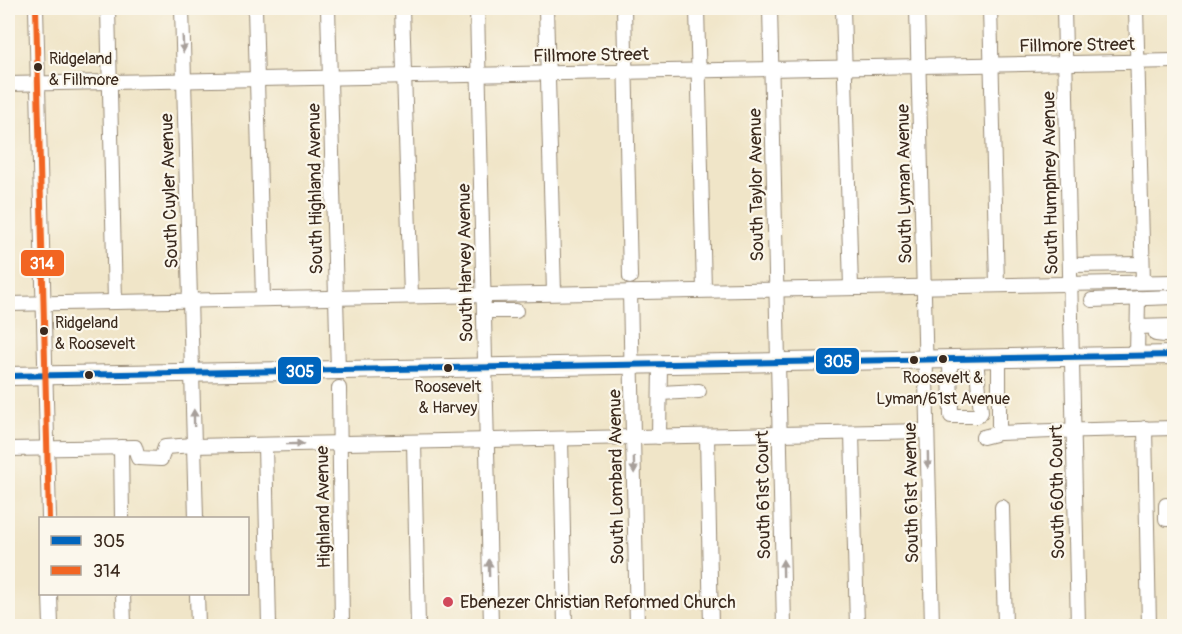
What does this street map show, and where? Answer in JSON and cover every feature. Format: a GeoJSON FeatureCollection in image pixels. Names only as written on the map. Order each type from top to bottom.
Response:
{"type":"FeatureCollection","features":[{"type":"Feature","properties":{"kind":"main road"},"geometry":{"type":"LineString","coordinates":[[8,376],[193,373],[338,379],[485,367],[926,360],[950,367],[976,366],[999,358],[1174,355]]}},
{"type":"Feature","properties":{"kind":"street"},"geometry":{"type":"LineString","coordinates":[[36,8],[49,517]]}},
{"type":"Feature","properties":{"kind":"street"},"geometry":{"type":"LineString","coordinates":[[108,8],[115,302]]}},
{"type":"Feature","properties":{"kind":"street","name":"South Cuyler Avenue"},"geometry":{"type":"LineString","coordinates":[[182,8],[196,517]]}},
{"type":"Feature","properties":{"kind":"street"},"geometry":{"type":"LineString","coordinates":[[255,8],[263,299]]}},
{"type":"Feature","properties":{"kind":"street","name":"South Highland Avenue"},"geometry":{"type":"LineString","coordinates":[[328,8],[338,379]]}},
{"type":"Feature","properties":{"kind":"street"},"geometry":{"type":"LineString","coordinates":[[402,8],[411,296]]}},
{"type":"Feature","properties":{"kind":"street","name":"South Harvey Avenue"},"geometry":{"type":"LineString","coordinates":[[477,8],[490,627]]}},
{"type":"Feature","properties":{"kind":"street"},"geometry":{"type":"LineString","coordinates":[[546,8],[554,293]]}},
{"type":"Feature","properties":{"kind":"street"},"geometry":{"type":"LineString","coordinates":[[624,8],[630,277]]}},
{"type":"Feature","properties":{"kind":"street"},"geometry":{"type":"LineString","coordinates":[[697,8],[704,290]]}},
{"type":"Feature","properties":{"kind":"street","name":"South Taylor Avenue"},"geometry":{"type":"LineString","coordinates":[[770,8],[778,362]]}},
{"type":"Feature","properties":{"kind":"street"},"geometry":{"type":"LineString","coordinates":[[843,8],[851,288]]}},
{"type":"Feature","properties":{"kind":"street","name":"South Lyman Avenue"},"geometry":{"type":"LineString","coordinates":[[917,8],[926,360]]}},
{"type":"Feature","properties":{"kind":"street"},"geometry":{"type":"LineString","coordinates":[[990,8],[997,285]]}},
{"type":"Feature","properties":{"kind":"street","name":"South Humphrey Avenue"},"geometry":{"type":"LineString","coordinates":[[1064,8],[1072,357]]}},
{"type":"Feature","properties":{"kind":"street"},"geometry":{"type":"LineString","coordinates":[[1136,8],[1143,282]]}},
{"type":"Feature","properties":{"kind":"street","name":"Fillmore Street"},"geometry":{"type":"LineString","coordinates":[[8,84],[1174,61]]}},
{"type":"Feature","properties":{"kind":"street"},"geometry":{"type":"LineString","coordinates":[[1070,265],[1142,264]]}},
{"type":"Feature","properties":{"kind":"street"},"geometry":{"type":"LineString","coordinates":[[8,304],[1174,282]]}},
{"type":"Feature","properties":{"kind":"street","name":"South Lombard Avenue"},"geometry":{"type":"LineString","coordinates":[[630,292],[637,627]]}},
{"type":"Feature","properties":{"kind":"street"},"geometry":{"type":"LineString","coordinates":[[1092,300],[1174,297]]}},
{"type":"Feature","properties":{"kind":"street"},"geometry":{"type":"LineString","coordinates":[[1137,356],[1138,298]]}},
{"type":"Feature","properties":{"kind":"street"},"geometry":{"type":"LineString","coordinates":[[484,311],[516,311]]}},
{"type":"Feature","properties":{"kind":"street"},"geometry":{"type":"LineString","coordinates":[[1137,327],[1174,326]]}},
{"type":"Feature","properties":{"kind":"street"},"geometry":{"type":"LineString","coordinates":[[1155,327],[1156,334],[1174,336]]}},
{"type":"Feature","properties":{"kind":"street","name":"South 60th Court"},"geometry":{"type":"LineString","coordinates":[[1072,357],[1078,627]]}},
{"type":"Feature","properties":{"kind":"street"},"geometry":{"type":"LineString","coordinates":[[999,358],[999,433]]}},
{"type":"Feature","properties":{"kind":"street","name":"South 61st Avenue"},"geometry":{"type":"LineString","coordinates":[[926,360],[932,627]]}},
{"type":"Feature","properties":{"kind":"street","name":"South 61st Court"},"geometry":{"type":"LineString","coordinates":[[778,362],[784,627]]}},
{"type":"Feature","properties":{"kind":"street"},"geometry":{"type":"LineString","coordinates":[[659,436],[660,364]]}},
{"type":"Feature","properties":{"kind":"street"},"geometry":{"type":"LineString","coordinates":[[950,367],[951,416],[976,416],[981,412],[976,366]]}},
{"type":"Feature","properties":{"kind":"street","name":"Highland Avenue"},"geometry":{"type":"LineString","coordinates":[[338,379],[342,627]]}},
{"type":"Feature","properties":{"kind":"street"},"geometry":{"type":"LineString","coordinates":[[660,393],[699,391]]}},
{"type":"Feature","properties":{"kind":"street"},"geometry":{"type":"LineString","coordinates":[[1145,428],[1149,627]]}},
{"type":"Feature","properties":{"kind":"street"},"geometry":{"type":"LineString","coordinates":[[983,437],[999,433],[1174,428]]}},
{"type":"Feature","properties":{"kind":"street"},"geometry":{"type":"LineString","coordinates":[[8,449],[135,447],[138,458],[161,459],[165,447],[927,431]]}},
{"type":"Feature","properties":{"kind":"street"},"geometry":{"type":"LineString","coordinates":[[852,433],[857,627]]}},
{"type":"Feature","properties":{"kind":"street"},"geometry":{"type":"LineString","coordinates":[[707,436],[711,627]]}},
{"type":"Feature","properties":{"kind":"street"},"geometry":{"type":"LineString","coordinates":[[561,439],[565,627]]}},
{"type":"Feature","properties":{"kind":"street"},"geometry":{"type":"LineString","coordinates":[[414,442],[418,627]]}},
{"type":"Feature","properties":{"kind":"street"},"geometry":{"type":"LineString","coordinates":[[265,445],[269,627]]}},
{"type":"Feature","properties":{"kind":"street"},"geometry":{"type":"LineString","coordinates":[[121,447],[122,517]]}},
{"type":"Feature","properties":{"kind":"street"},"geometry":{"type":"LineString","coordinates":[[1166,506],[1166,519],[1174,519]]}},
{"type":"Feature","properties":{"kind":"street"},"geometry":{"type":"LineString","coordinates":[[1002,507],[1005,627]]}},
{"type":"Feature","properties":{"kind":"street"},"geometry":{"type":"LineString","coordinates":[[50,595],[51,627]]}},
{"type":"Feature","properties":{"kind":"street"},"geometry":{"type":"LineString","coordinates":[[123,595],[124,627]]}},
{"type":"Feature","properties":{"kind":"street"},"geometry":{"type":"LineString","coordinates":[[197,595],[198,627]]}},
{"type":"Feature","properties":{"kind":"transit line","name":"314"},"geometry":{"type":"LineString","coordinates":[[36,8],[49,517]]}},
{"type":"Feature","properties":{"kind":"transit line","name":"305"},"geometry":{"type":"LineString","coordinates":[[8,376],[1174,355]]}},
{"type":"Feature","properties":{"kind":"place","name":"Ridgeland & Fillmore"},"geometry":{"type":"Point","coordinates":[38,67]}},
{"type":"Feature","properties":{"kind":"place","name":"Ridgeland & Roosevelt"},"geometry":{"type":"Point","coordinates":[44,331]}},
{"type":"Feature","properties":{"kind":"place","name":"Roosevelt & Lyman/61st Avenue"},"geometry":{"type":"Point","coordinates":[943,359]}},
{"type":"Feature","properties":{"kind":"place","name":"Roosevelt & Harvey"},"geometry":{"type":"Point","coordinates":[448,368]}},
{"type":"Feature","properties":{"kind":"place","name":"Ebenezer Christian Reformed Church"},"geometry":{"type":"Point","coordinates":[448,602]}}]}
